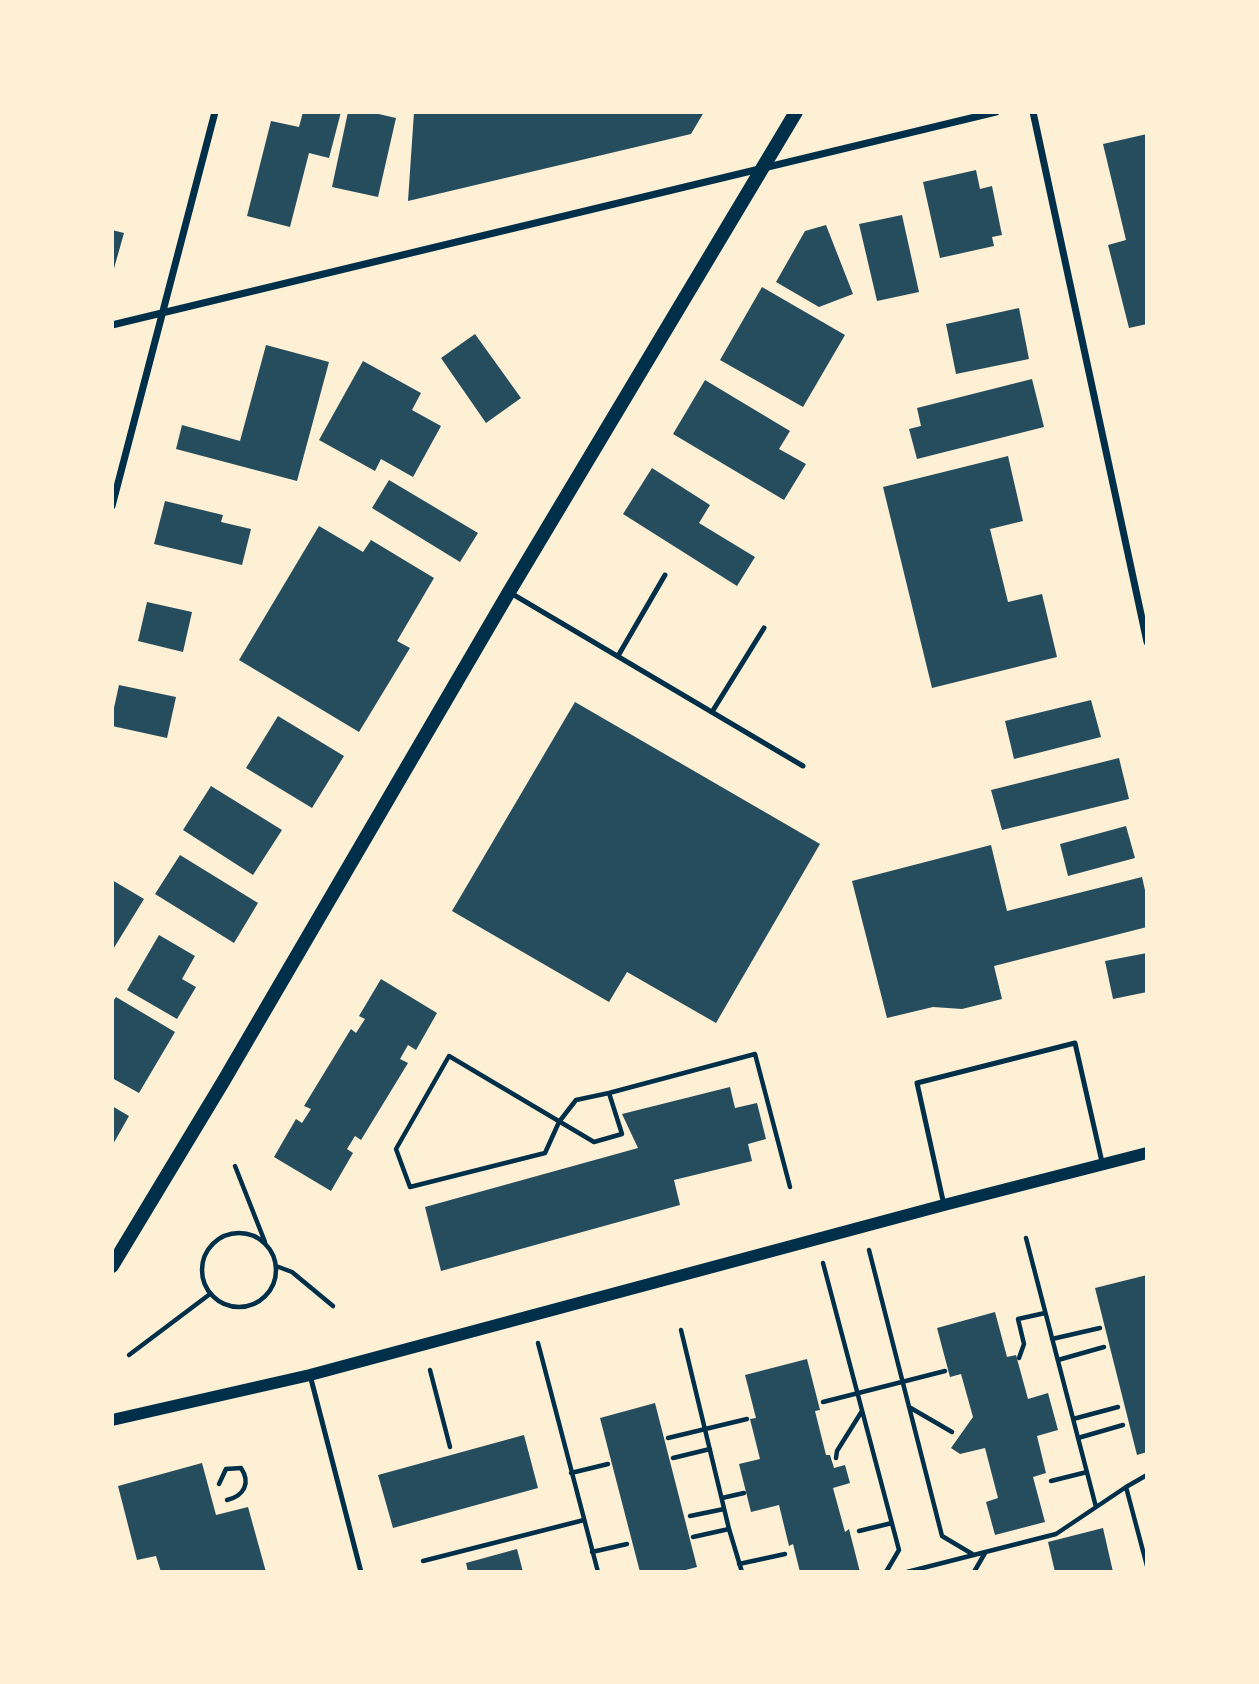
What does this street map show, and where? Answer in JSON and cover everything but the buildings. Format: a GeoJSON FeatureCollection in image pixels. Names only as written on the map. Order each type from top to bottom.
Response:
{"type":"FeatureCollection","features":[{"type":"Feature","properties":{"kind":"main road"},"geometry":{"type":"LineString","coordinates":[[112,1266],[223,1082],[509,592],[796,112]]}},
{"type":"Feature","properties":{"kind":"street"},"geometry":{"type":"LineString","coordinates":[[112,506],[215,112]]}},
{"type":"Feature","properties":{"kind":"street"},"geometry":{"type":"LineString","coordinates":[[112,324],[996,112]]}},
{"type":"Feature","properties":{"kind":"street"},"geometry":{"type":"LineString","coordinates":[[1033,112],[1147,642]]}},
{"type":"Feature","properties":{"kind":"street"},"geometry":{"type":"LineString","coordinates":[[112,1420],[423,1345],[1147,1153]]}},
{"type":"Feature","properties":{"kind":"lane"},"geometry":{"type":"LineString","coordinates":[[618,656],[665,575]]}},
{"type":"Feature","properties":{"kind":"lane"},"geometry":{"type":"LineString","coordinates":[[509,592],[803,766]]}},
{"type":"Feature","properties":{"kind":"lane"},"geometry":{"type":"LineString","coordinates":[[712,712],[764,628]]}},
{"type":"Feature","properties":{"kind":"lane"},"geometry":{"type":"LineString","coordinates":[[944,1205],[917,1083],[1075,1043],[1102,1164]]}},
{"type":"Feature","properties":{"kind":"lane"},"geometry":{"type":"LineString","coordinates":[[310,1374],[361,1572]]}},
{"type":"Feature","properties":{"kind":"path"},"geometry":{"type":"LineString","coordinates":[[609,1093],[622,1134],[594,1142],[559,1122],[449,1056],[396,1149],[410,1187],[545,1153],[559,1122],[576,1100],[755,1054],[790,1186]]}},
{"type":"Feature","properties":{"kind":"path"},"geometry":{"type":"LineString","coordinates":[[235,1166],[265,1243],[273,1254],[275,1279],[270,1291],[249,1307],[226,1306],[216,1300],[202,1280],[203,1258],[209,1247],[228,1234],[241,1233],[254,1236],[265,1243]]}},
{"type":"Feature","properties":{"kind":"path"},"geometry":{"type":"LineString","coordinates":[[864,1226],[942,1536],[974,1555]]}},
{"type":"Feature","properties":{"kind":"path"},"geometry":{"type":"LineString","coordinates":[[1026,1238],[1096,1507]]}},
{"type":"Feature","properties":{"kind":"path"},"geometry":{"type":"LineString","coordinates":[[817,1239],[899,1550],[886,1572]]}},
{"type":"Feature","properties":{"kind":"path"},"geometry":{"type":"LineString","coordinates":[[276,1266],[292,1272],[333,1306]]}},
{"type":"Feature","properties":{"kind":"path"},"geometry":{"type":"LineString","coordinates":[[129,1355],[210,1294]]}},
{"type":"Feature","properties":{"kind":"path"},"geometry":{"type":"LineString","coordinates":[[1019,1358],[1024,1344],[1018,1319],[1045,1313]]}},
{"type":"Feature","properties":{"kind":"path"},"geometry":{"type":"LineString","coordinates":[[531,1316],[598,1572]]}},
{"type":"Feature","properties":{"kind":"path"},"geometry":{"type":"LineString","coordinates":[[1052,1339],[1100,1328]]}},
{"type":"Feature","properties":{"kind":"path"},"geometry":{"type":"LineString","coordinates":[[681,1330],[742,1572]]}},
{"type":"Feature","properties":{"kind":"path"},"geometry":{"type":"LineString","coordinates":[[423,1345],[450,1447]]}},
{"type":"Feature","properties":{"kind":"path"},"geometry":{"type":"LineString","coordinates":[[1058,1360],[1104,1347]]}},
{"type":"Feature","properties":{"kind":"path"},"geometry":{"type":"LineString","coordinates":[[823,1402],[945,1371]]}},
{"type":"Feature","properties":{"kind":"path"},"geometry":{"type":"LineString","coordinates":[[909,1406],[952,1432]]}},
{"type":"Feature","properties":{"kind":"path"},"geometry":{"type":"LineString","coordinates":[[1073,1419],[1118,1407]]}},
{"type":"Feature","properties":{"kind":"path"},"geometry":{"type":"LineString","coordinates":[[836,1458],[837,1451],[862,1411]]}},
{"type":"Feature","properties":{"kind":"path"},"geometry":{"type":"LineString","coordinates":[[668,1438],[747,1419]]}},
{"type":"Feature","properties":{"kind":"path"},"geometry":{"type":"LineString","coordinates":[[1078,1438],[1124,1425]]}},
{"type":"Feature","properties":{"kind":"path"},"geometry":{"type":"LineString","coordinates":[[673,1458],[710,1449]]}},
{"type":"Feature","properties":{"kind":"path"},"geometry":{"type":"LineString","coordinates":[[571,1473],[608,1464]]}},
{"type":"Feature","properties":{"kind":"path"},"geometry":{"type":"LineString","coordinates":[[219,1484],[226,1469],[241,1468],[246,1475],[243,1491],[237,1497],[227,1500]]}},
{"type":"Feature","properties":{"kind":"path"},"geometry":{"type":"LineString","coordinates":[[1051,1481],[1087,1472]]}},
{"type":"Feature","properties":{"kind":"path"},"geometry":{"type":"LineString","coordinates":[[907,1572],[1056,1534],[1147,1475]]}},
{"type":"Feature","properties":{"kind":"path"},"geometry":{"type":"LineString","coordinates":[[1126,1487],[1147,1566]]}},
{"type":"Feature","properties":{"kind":"path"},"geometry":{"type":"LineString","coordinates":[[722,1498],[744,1493]]}},
{"type":"Feature","properties":{"kind":"path"},"geometry":{"type":"LineString","coordinates":[[690,1516],[724,1509]]}},
{"type":"Feature","properties":{"kind":"path"},"geometry":{"type":"LineString","coordinates":[[423,1561],[584,1520]]}},
{"type":"Feature","properties":{"kind":"path"},"geometry":{"type":"LineString","coordinates":[[859,1531],[892,1523]]}},
{"type":"Feature","properties":{"kind":"path"},"geometry":{"type":"LineString","coordinates":[[694,1537],[729,1529]]}},
{"type":"Feature","properties":{"kind":"path"},"geometry":{"type":"LineString","coordinates":[[592,1552],[627,1544]]}},
{"type":"Feature","properties":{"kind":"path"},"geometry":{"type":"LineString","coordinates":[[974,1572],[986,1552]]}},
{"type":"Feature","properties":{"kind":"path"},"geometry":{"type":"LineString","coordinates":[[739,1564],[785,1554]]}}]}
